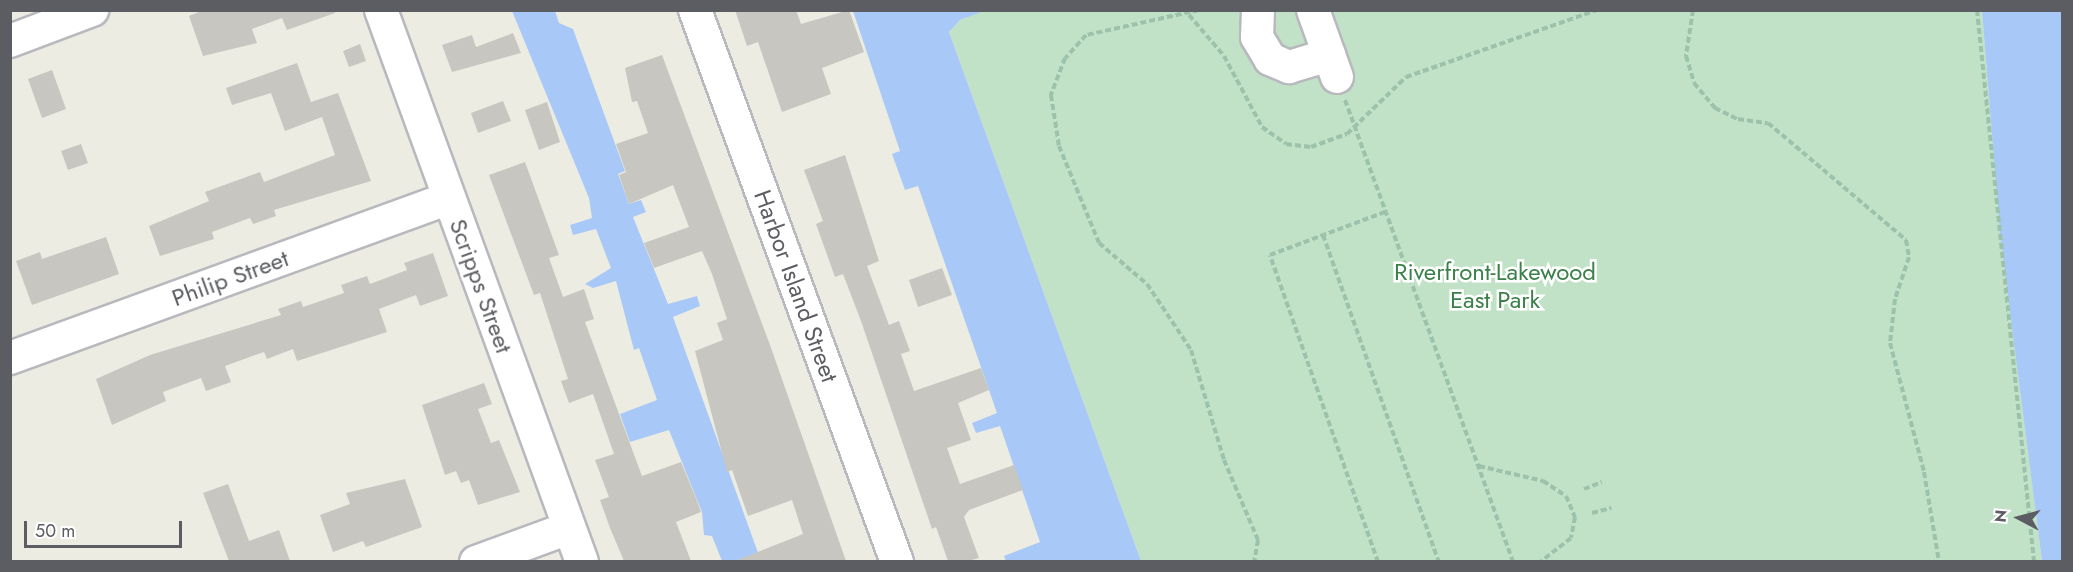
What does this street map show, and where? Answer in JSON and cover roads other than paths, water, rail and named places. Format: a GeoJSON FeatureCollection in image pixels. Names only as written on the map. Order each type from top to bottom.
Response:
{"type":"FeatureCollection","features":[{"type":"Feature","properties":{"kind":"street"},"geometry":{"type":"LineString","coordinates":[[10,40],[92,10]]}},
{"type":"Feature","properties":{"kind":"street","name":"Scripps Street"},"geometry":{"type":"LineString","coordinates":[[381,10],[582,561]]}},
{"type":"Feature","properties":{"kind":"street","name":"Harbor Island Street"},"geometry":{"type":"LineString","coordinates":[[695,10],[897,561]]}},
{"type":"Feature","properties":{"kind":"street"},"geometry":{"type":"LineString","coordinates":[[1258,10],[1259,45],[1278,64],[1333,66],[1313,10]]}},
{"type":"Feature","properties":{"kind":"street","name":"Philip Street"},"geometry":{"type":"LineString","coordinates":[[10,358],[449,198]]}},
{"type":"Feature","properties":{"kind":"street"},"geometry":{"type":"LineString","coordinates":[[476,561],[569,528]]}},
{"type":"Feature","properties":{"kind":"water"},"geometry":{"type":"Polygon","coordinates":[[[512,11],[555,11],[559,23],[573,29],[625,171],[618,174],[629,204],[641,200],[646,212],[633,217],[668,304],[697,296],[700,306],[673,317],[761,561],[722,561],[712,536],[704,535],[702,512],[669,430],[630,442],[620,414],[657,400],[639,348],[634,350],[616,281],[593,288],[585,284],[611,268],[596,229],[573,235],[570,225],[592,218],[589,198],[512,11]]]}},
{"type":"Feature","properties":{"kind":"water"},"geometry":{"type":"Polygon","coordinates":[[[853,11],[984,11],[960,20],[949,32],[1141,561],[1006,561],[1004,556],[1040,542],[1000,426],[976,433],[972,423],[997,413],[918,186],[905,190],[892,154],[900,151],[853,11]]]}},
{"type":"Feature","properties":{"kind":"water"},"geometry":{"type":"Polygon","coordinates":[[[1982,11],[2062,11],[2062,561],[2042,561],[2000,234],[1982,11]]]}},
{"type":"Feature","properties":{"kind":"park label","name":"Riverfront-Lakewood East Park"},"geometry":{"type":"Point","coordinates":[1495,286]}}]}
